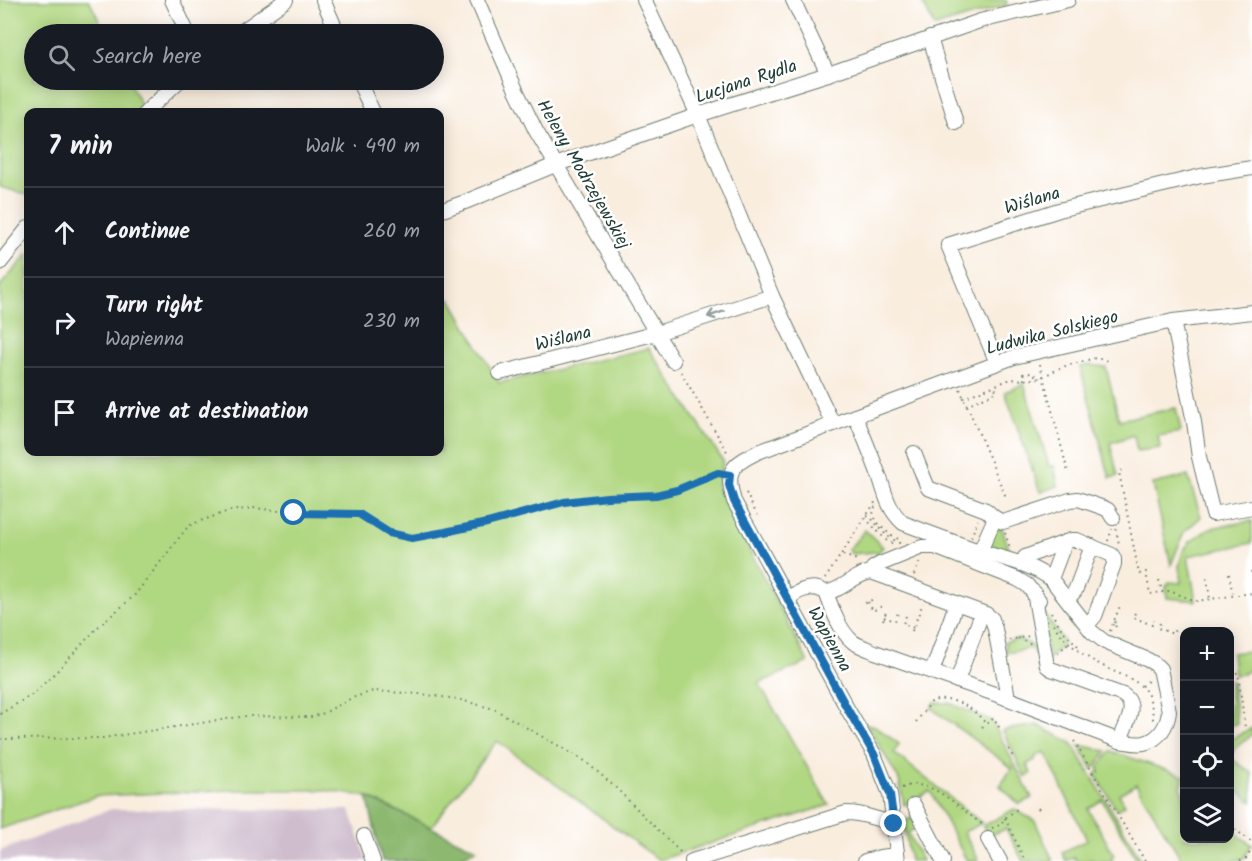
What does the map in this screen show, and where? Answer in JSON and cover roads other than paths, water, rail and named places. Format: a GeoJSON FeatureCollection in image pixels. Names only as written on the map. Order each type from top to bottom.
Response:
{"type":"FeatureCollection","features":[{"type":"Feature","properties":{"kind":"street"},"geometry":{"type":"LineString","coordinates":[[172,0],[183,24]]}},
{"type":"Feature","properties":{"kind":"street"},"geometry":{"type":"LineString","coordinates":[[252,24],[286,0]]}},
{"type":"Feature","properties":{"kind":"street"},"geometry":{"type":"LineString","coordinates":[[323,0],[334,24]]}},
{"type":"Feature","properties":{"kind":"street","name":"Heleny Modrzejewskiej"},"geometry":{"type":"LineString","coordinates":[[477,0],[536,131],[673,360]]}},
{"type":"Feature","properties":{"kind":"street"},"geometry":{"type":"LineString","coordinates":[[644,0],[698,115],[772,297],[833,424]]}},
{"type":"Feature","properties":{"kind":"street"},"geometry":{"type":"LineString","coordinates":[[794,0],[828,74]]}},
{"type":"Feature","properties":{"kind":"street","name":"Lucjana Rydla"},"geometry":{"type":"LineString","coordinates":[[444,210],[555,165],[698,115],[828,74],[980,21],[1068,0]]}},
{"type":"Feature","properties":{"kind":"street"},"geometry":{"type":"LineString","coordinates":[[930,38],[956,123]]}},
{"type":"Feature","properties":{"kind":"street"},"geometry":{"type":"LineString","coordinates":[[150,108],[169,90]]}},
{"type":"Feature","properties":{"kind":"street"},"geometry":{"type":"LineString","coordinates":[[363,90],[372,108]]}},
{"type":"Feature","properties":{"kind":"street","name":"Wiślana"},"geometry":{"type":"LineString","coordinates":[[998,363],[948,245],[1059,210],[1201,176],[1252,168]]}},
{"type":"Feature","properties":{"kind":"street"},"geometry":{"type":"LineString","coordinates":[[0,263],[24,233]]}},
{"type":"Feature","properties":{"kind":"street","name":"Wiślana"},"geometry":{"type":"LineString","coordinates":[[500,373],[657,333],[772,297]]}},
{"type":"Feature","properties":{"kind":"street","name":"Ludwika Solskiego"},"geometry":{"type":"LineString","coordinates":[[733,470],[743,459],[758,452],[1014,357],[1173,321],[1252,312]]}},
{"type":"Feature","properties":{"kind":"street"},"geometry":{"type":"LineString","coordinates":[[1173,321],[1199,457],[1214,514],[1252,507]]}},
{"type":"Feature","properties":{"kind":"street"},"geometry":{"type":"LineString","coordinates":[[826,592],[845,633],[855,644],[875,652],[1133,744],[1144,743],[1160,734],[1168,719],[1169,711],[1160,669],[1148,660],[1105,642],[1092,632],[1051,579],[1022,564],[903,523],[889,505],[855,416]]}},
{"type":"Feature","properties":{"kind":"street"},"geometry":{"type":"LineString","coordinates":[[914,453],[928,488],[986,510],[1003,522],[1078,499],[1108,510],[1117,521]]}},
{"type":"Feature","properties":{"kind":"street","name":"Wapienna"},"geometry":{"type":"LineString","coordinates":[[733,470],[729,485],[734,501],[874,754],[890,794],[897,858]]}},
{"type":"Feature","properties":{"kind":"street"},"geometry":{"type":"LineString","coordinates":[[981,551],[995,518]]}},
{"type":"Feature","properties":{"kind":"street"},"geometry":{"type":"LineString","coordinates":[[1022,564],[1025,557],[1071,540],[1077,540],[1110,553],[1114,561],[1095,616],[1087,625]]}},
{"type":"Feature","properties":{"kind":"street"},"geometry":{"type":"LineString","coordinates":[[1051,579],[1065,542]]}},
{"type":"Feature","properties":{"kind":"street"},"geometry":{"type":"LineString","coordinates":[[1068,599],[1074,591],[1092,546]]}},
{"type":"Feature","properties":{"kind":"street"},"geometry":{"type":"LineString","coordinates":[[871,572],[880,564],[922,547],[935,547],[1027,585],[1041,601],[1047,666],[1128,698],[1131,711],[1120,741]]}},
{"type":"Feature","properties":{"kind":"street"},"geometry":{"type":"LineString","coordinates":[[787,599],[809,588],[826,592],[836,589],[864,573],[871,572],[982,613],[992,619],[995,629],[1007,692],[1006,698]]}},
{"type":"Feature","properties":{"kind":"street"},"geometry":{"type":"LineString","coordinates":[[932,672],[956,604]]}},
{"type":"Feature","properties":{"kind":"street"},"geometry":{"type":"LineString","coordinates":[[957,681],[982,613]]}},
{"type":"Feature","properties":{"kind":"street"},"geometry":{"type":"LineString","coordinates":[[692,861],[846,813],[869,815],[882,821],[893,821],[904,817],[915,808],[943,861]]}},
{"type":"Feature","properties":{"kind":"street"},"geometry":{"type":"LineString","coordinates":[[364,836],[373,861]]}},
{"type":"Feature","properties":{"kind":"street"},"geometry":{"type":"LineString","coordinates":[[988,839],[1000,861]]}},
{"type":"Feature","properties":{"kind":"street"},"geometry":{"type":"LineString","coordinates":[[865,861],[880,857],[897,858]]}}]}
